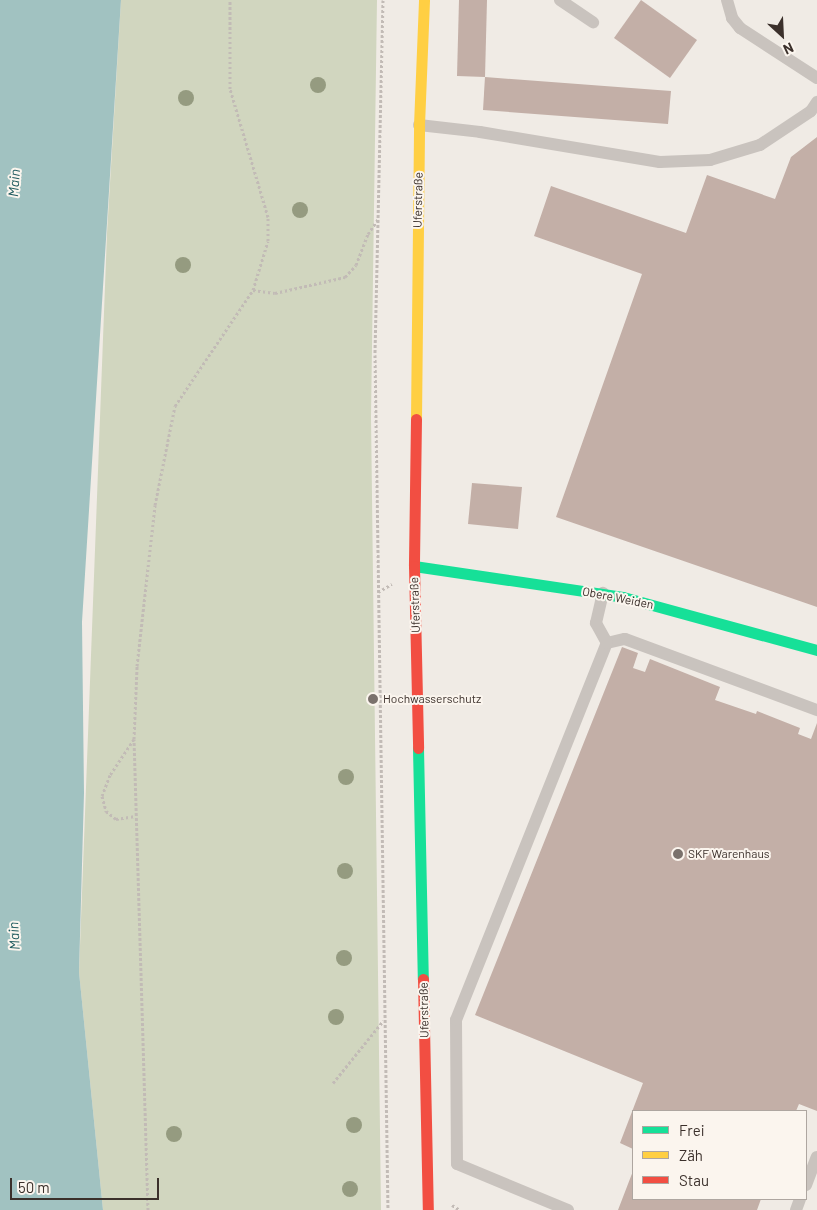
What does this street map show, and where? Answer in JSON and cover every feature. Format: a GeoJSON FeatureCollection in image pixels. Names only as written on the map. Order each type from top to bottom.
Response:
{"type":"FeatureCollection","features":[{"type":"Feature","properties":{"kind":"street","name":"Uferstraße"},"geometry":{"type":"LineString","coordinates":[[424,0],[419,125],[414,566],[428,1210]]}},
{"type":"Feature","properties":{"kind":"street","name":"Obere Weiden"},"geometry":{"type":"LineString","coordinates":[[414,566],[603,593],[817,650]]}},
{"type":"Feature","properties":{"kind":"lane"},"geometry":{"type":"LineString","coordinates":[[560,0],[593,22]]}},
{"type":"Feature","properties":{"kind":"lane"},"geometry":{"type":"LineString","coordinates":[[727,0],[732,18],[740,28],[817,78]]}},
{"type":"Feature","properties":{"kind":"lane"},"geometry":{"type":"LineString","coordinates":[[419,125],[480,132],[660,162],[710,160],[760,145],[810,111],[817,102]]}},
{"type":"Feature","properties":{"kind":"lane"},"geometry":{"type":"LineString","coordinates":[[603,593],[596,623],[607,643]]}},
{"type":"Feature","properties":{"kind":"lane"},"geometry":{"type":"LineString","coordinates":[[607,643],[625,639],[817,710]]}},
{"type":"Feature","properties":{"kind":"lane"},"geometry":{"type":"LineString","coordinates":[[568,1210],[457,1164],[456,1020],[607,643]]}},
{"type":"Feature","properties":{"kind":"lane"},"geometry":{"type":"LineString","coordinates":[[807,1182],[817,1157]]}},
{"type":"Feature","properties":{"kind":"path"},"geometry":{"type":"LineString","coordinates":[[148,1210],[134,739],[138,666],[155,505],[175,406],[253,290],[268,241],[268,217],[230,89],[230,0]]}},
{"type":"Feature","properties":{"kind":"path"},"geometry":{"type":"LineString","coordinates":[[383,0],[375,355],[388,1210]]}},
{"type":"Feature","properties":{"kind":"path"},"geometry":{"type":"LineString","coordinates":[[253,290],[275,293],[345,277],[356,266],[368,234],[379,218]]}},
{"type":"Feature","properties":{"kind":"path"},"geometry":{"type":"LineString","coordinates":[[134,739],[110,775],[102,796],[106,811],[116,819],[135,816]]}},
{"type":"Feature","properties":{"kind":"path"},"geometry":{"type":"LineString","coordinates":[[333,1083],[384,1021]]}},
{"type":"Feature","properties":{"kind":"green space"},"geometry":{"type":"Polygon","coordinates":[[[121,0],[377,0],[371,417],[381,1210],[103,1210],[79,972],[107,233],[121,0]]]}},
{"type":"Feature","properties":{"kind":"water","name":"Main"},"geometry":{"type":"Polygon","coordinates":[[[0,0],[121,0],[82,622],[84,793],[79,972],[103,1210],[0,1210],[0,0]]]}},
{"type":"Feature","properties":{"kind":"building"},"geometry":{"type":"Polygon","coordinates":[[[459,0],[487,0],[485,77],[457,76],[459,0]]]}},
{"type":"Feature","properties":{"kind":"building"},"geometry":{"type":"Polygon","coordinates":[[[641,0],[697,40],[670,78],[614,38],[641,0]]]}},
{"type":"Feature","properties":{"kind":"building"},"geometry":{"type":"Polygon","coordinates":[[[485,77],[671,91],[668,124],[483,110],[485,77]]]}},
{"type":"Feature","properties":{"kind":"building"},"geometry":{"type":"Polygon","coordinates":[[[817,137],[817,607],[556,517],[642,274],[534,236],[551,186],[686,233],[707,175],[775,199],[791,157],[817,137]]]}},
{"type":"Feature","properties":{"kind":"building"},"geometry":{"type":"Polygon","coordinates":[[[472,483],[522,487],[518,529],[468,524],[472,483]]]}},
{"type":"Feature","properties":{"kind":"building","name":"SKF Warenhaus"},"geometry":{"type":"Polygon","coordinates":[[[622,647],[638,653],[633,668],[645,672],[650,659],[720,687],[715,700],[756,714],[757,711],[800,728],[798,734],[811,739],[817,723],[817,1111],[799,1104],[796,1110],[633,1110],[643,1083],[475,1015],[622,647]]]}},
{"type":"Feature","properties":{"kind":"building","name":"SKF Warenhaus"},"geometry":{"type":"Polygon","coordinates":[[[632,1112],[632,1149],[620,1143],[632,1112]]]}},
{"type":"Feature","properties":{"kind":"building"},"geometry":{"type":"Polygon","coordinates":[[[632,1174],[632,1200],[761,1200],[757,1210],[618,1210],[632,1174]]]}},
{"type":"Feature","properties":{"kind":"traffic: fast"},"geometry":{"type":"LineString","coordinates":[[414,566],[623,597],[817,650]]}},
{"type":"Feature","properties":{"kind":"traffic: fast"},"geometry":{"type":"LineString","coordinates":[[418,748],[423,979]]}},
{"type":"Feature","properties":{"kind":"traffic: slow"},"geometry":{"type":"LineString","coordinates":[[416,419],[419,125],[424,0]]}},
{"type":"Feature","properties":{"kind":"traffic: jam"},"geometry":{"type":"LineString","coordinates":[[416,419],[414,566],[418,748]]}},
{"type":"Feature","properties":{"kind":"traffic: jam"},"geometry":{"type":"LineString","coordinates":[[423,979],[428,1210]]}},
{"type":"Feature","properties":{"kind":"place","name":"Hochwasserschutz"},"geometry":{"type":"Point","coordinates":[373,699]}},
{"type":"Feature","properties":{"kind":"place","name":"SKF Warenhaus"},"geometry":{"type":"Point","coordinates":[678,854]}}]}
